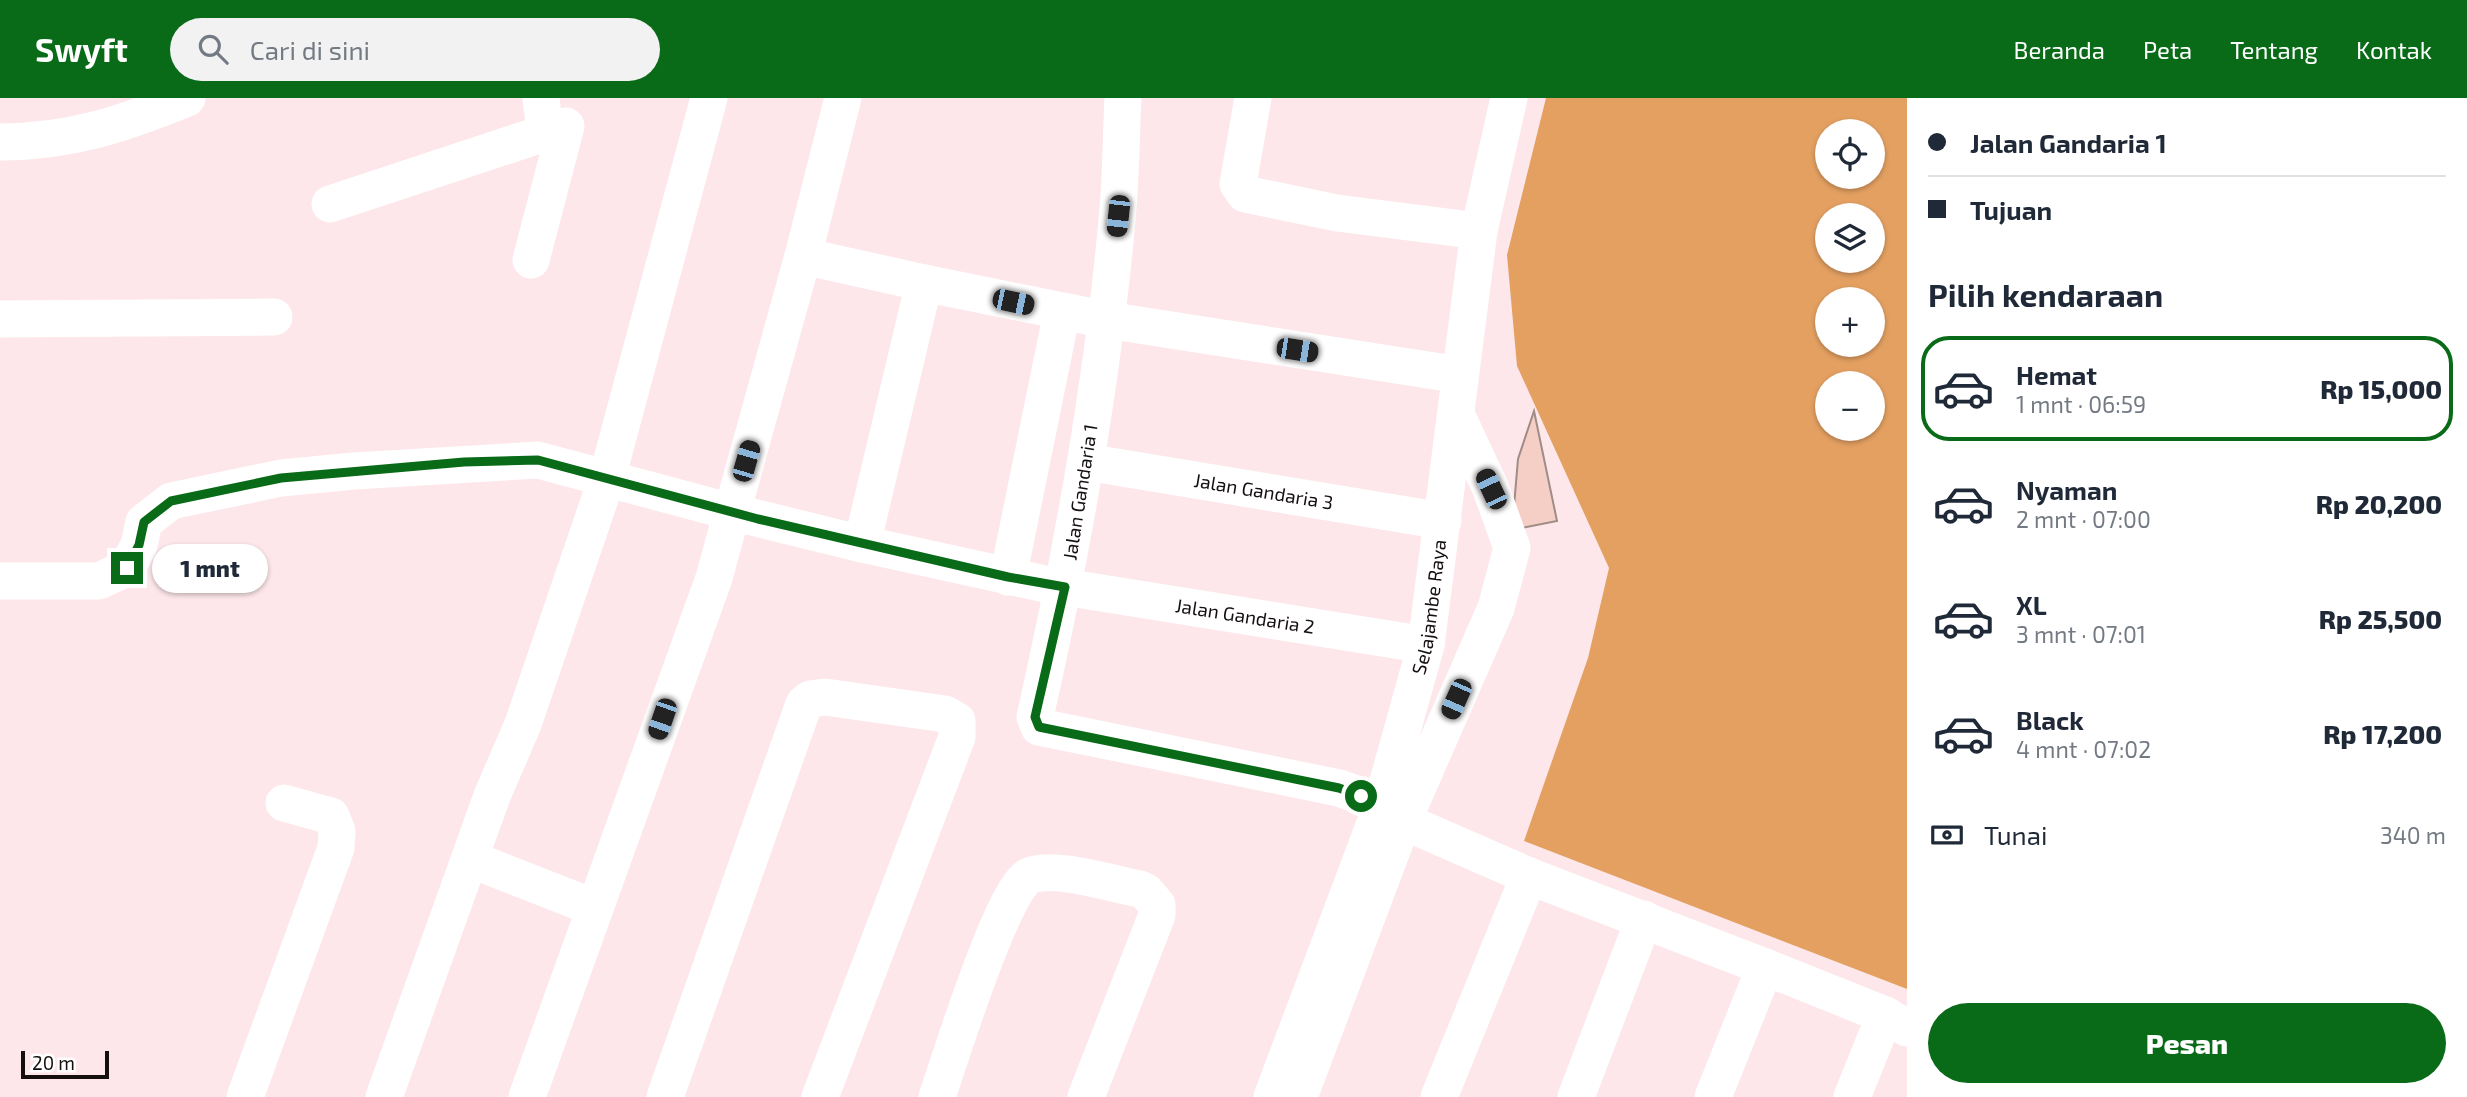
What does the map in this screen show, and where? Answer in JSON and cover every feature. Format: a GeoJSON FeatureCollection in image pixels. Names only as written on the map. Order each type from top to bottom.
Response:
{"type":"FeatureCollection","features":[{"type":"Feature","properties":{"kind":"street"},"geometry":{"type":"LineString","coordinates":[[0,142],[45,142],[117,112],[187,98]]}},
{"type":"Feature","properties":{"kind":"street"},"geometry":{"type":"LineString","coordinates":[[384,1097],[546,659],[607,478],[709,98]]}},
{"type":"Feature","properties":{"kind":"street"},"geometry":{"type":"LineString","coordinates":[[527,1097],[713,578],[844,98]]}},
{"type":"Feature","properties":{"kind":"street","name":"Jalan Gandaria 1"},"geometry":{"type":"LineString","coordinates":[[1123,98],[1118,216],[1107,320],[1086,462],[1036,582],[1035,717],[1039,727],[1339,788],[1361,796],[1391,816]]}},
{"type":"Feature","properties":{"kind":"street"},"geometry":{"type":"LineString","coordinates":[[1253,98],[1238,184],[1245,194],[1337,213],[1479,230]]}},
{"type":"Feature","properties":{"kind":"street","name":"Selajambe Raya"},"geometry":{"type":"LineString","coordinates":[[1272,1097],[1391,816],[1426,645],[1479,230],[1509,98]]}},
{"type":"Feature","properties":{"kind":"street"},"geometry":{"type":"LineString","coordinates":[[330,204],[556,114]]}},
{"type":"Feature","properties":{"kind":"street"},"geometry":{"type":"LineString","coordinates":[[531,260],[556,114]]}},
{"type":"Feature","properties":{"kind":"street"},"geometry":{"type":"LineString","coordinates":[[803,256],[1062,312],[1460,375]]}},
{"type":"Feature","properties":{"kind":"street"},"geometry":{"type":"LineString","coordinates":[[862,544],[924,282]]}},
{"type":"Feature","properties":{"kind":"street"},"geometry":{"type":"LineString","coordinates":[[1036,582],[1062,312]]}},
{"type":"Feature","properties":{"kind":"street"},"geometry":{"type":"LineString","coordinates":[[0,319],[274,317]]}},
{"type":"Feature","properties":{"kind":"street"},"geometry":{"type":"LineString","coordinates":[[1299,1097],[1391,816],[1496,608],[1512,548],[1491,489],[1455,414]]}},
{"type":"Feature","properties":{"kind":"street","name":"Jalan Gandaria 2"},"geometry":{"type":"LineString","coordinates":[[0,581],[99,581],[127,568],[139,545],[144,522],[157,509],[171,501],[281,478],[464,462],[538,460],[862,544],[1036,582],[1426,645]]}},
{"type":"Feature","properties":{"kind":"street","name":"Jalan Gandaria 3"},"geometry":{"type":"LineString","coordinates":[[1086,462],[1443,521]]}},
{"type":"Feature","properties":{"kind":"street"},"geometry":{"type":"LineString","coordinates":[[665,1097],[804,704],[810,699],[825,697],[945,713],[957,721],[957,737],[820,1097]]}},
{"type":"Feature","properties":{"kind":"street"},"geometry":{"type":"LineString","coordinates":[[245,1097],[336,848],[337,831],[331,816],[284,803]]}},
{"type":"Feature","properties":{"kind":"street"},"geometry":{"type":"LineString","coordinates":[[1391,816],[1529,876],[1644,919],[1896,1021],[1852,1097]]}},
{"type":"Feature","properties":{"kind":"street"},"geometry":{"type":"LineString","coordinates":[[470,859],[595,908]]}},
{"type":"Feature","properties":{"kind":"street"},"geometry":{"type":"LineString","coordinates":[[937,1097],[995,936],[1020,884],[1026,877],[1045,872],[1140,889],[1157,905],[1157,915],[1086,1097]]}},
{"type":"Feature","properties":{"kind":"street"},"geometry":{"type":"LineString","coordinates":[[1439,1097],[1529,876]]}},
{"type":"Feature","properties":{"kind":"street"},"geometry":{"type":"LineString","coordinates":[[1576,1097],[1644,919]]}},
{"type":"Feature","properties":{"kind":"street"},"geometry":{"type":"LineString","coordinates":[[1713,1097],[1765,967]]}},
{"type":"Feature","properties":{"kind":"shaded area"},"geometry":{"type":"Polygon","coordinates":[[[1546,98],[1907,98],[1907,989],[1524,841],[1588,658],[1609,568],[1517,366],[1507,255],[1546,98]]]}},
{"type":"Feature","properties":{"kind":"building"},"geometry":{"type":"Polygon","coordinates":[[[1534,411],[1557,521],[1512,530],[1518,459],[1534,411]]]}},
{"type":"Feature","properties":{"kind":"route"},"geometry":{"type":"LineString","coordinates":[[127,568],[139,545],[144,522],[157,509],[171,501],[281,478],[464,462],[538,460],[758,519],[1008,577],[1065,587],[1035,717],[1039,727],[1339,788],[1361,796]]}}]}
